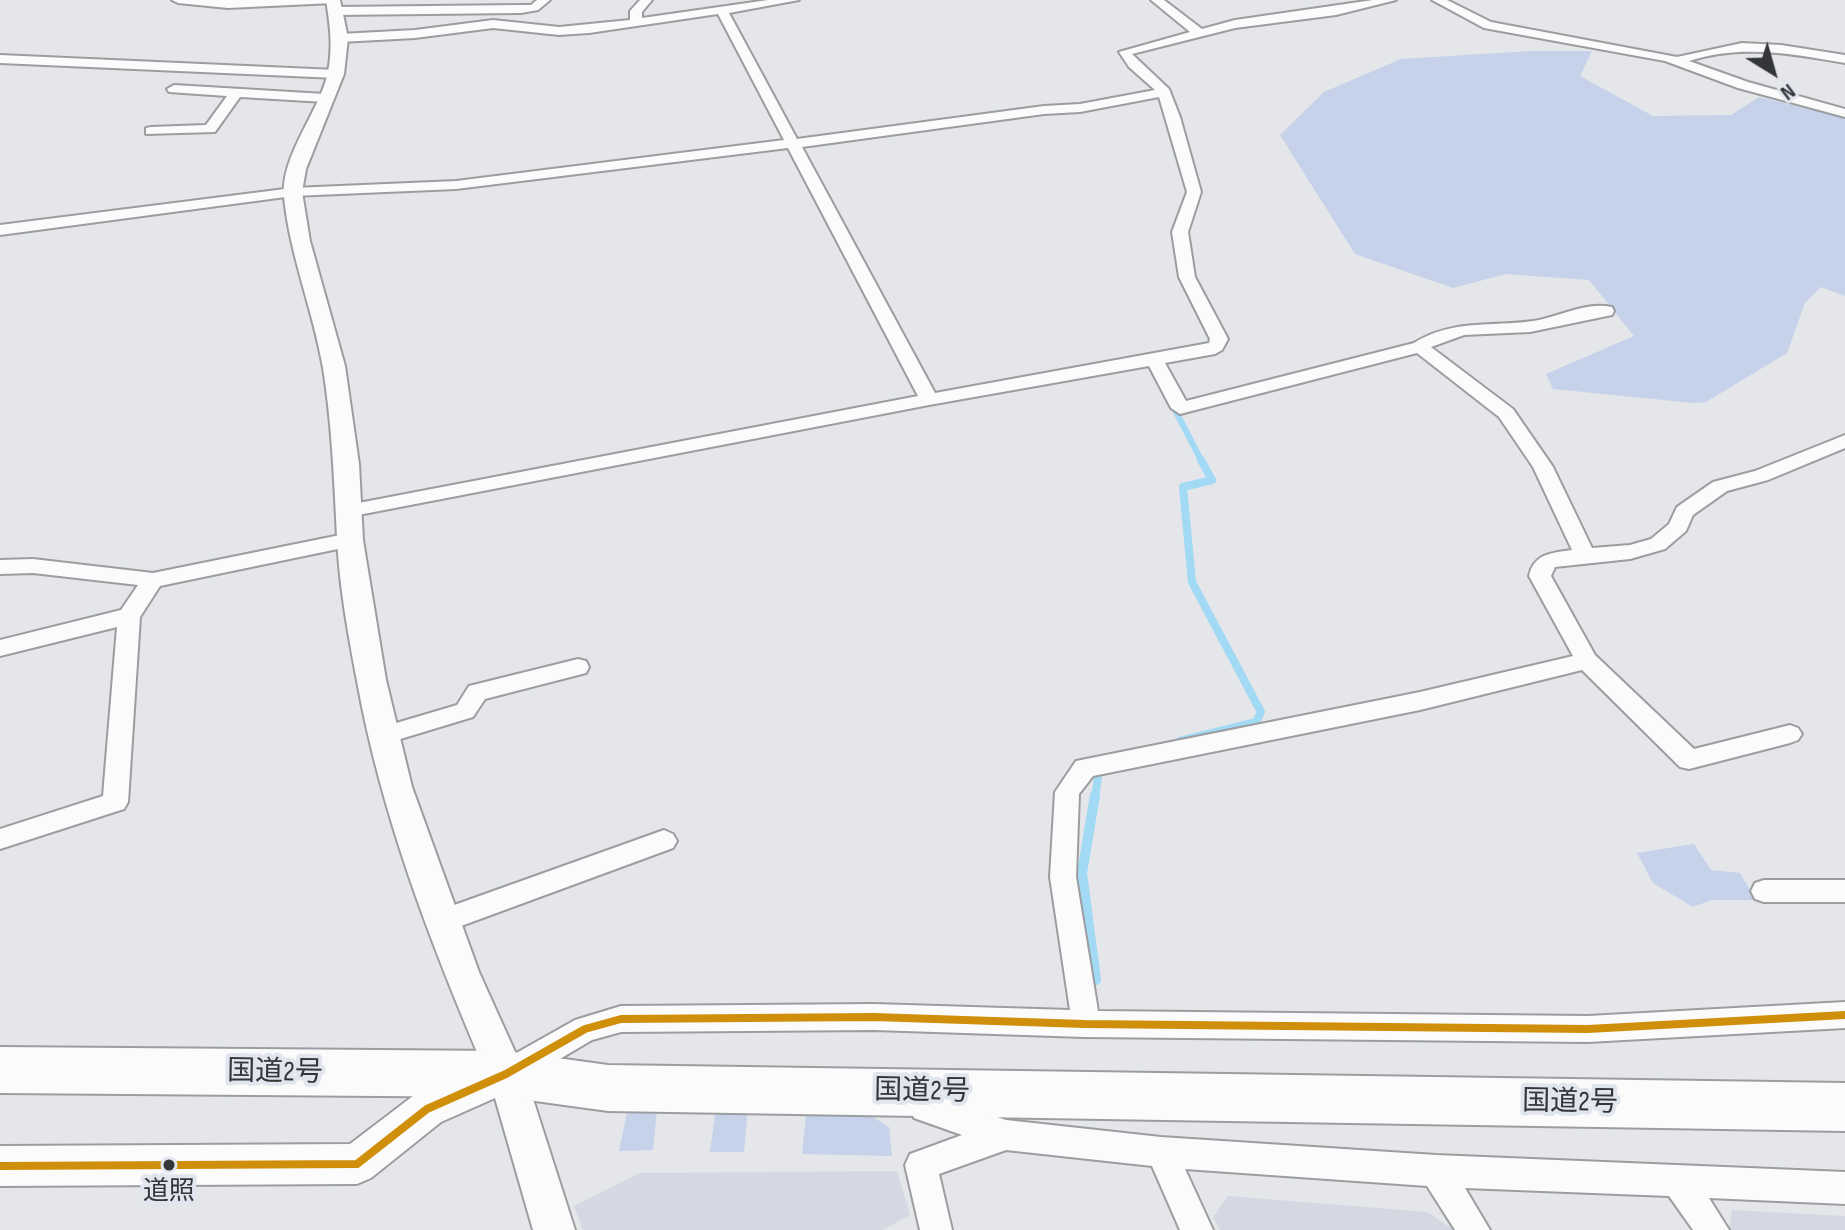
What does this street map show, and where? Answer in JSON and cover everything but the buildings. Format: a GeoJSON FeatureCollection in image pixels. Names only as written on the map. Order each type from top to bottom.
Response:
{"type":"FeatureCollection","features":[{"type":"Feature","properties":{"kind":"highway","name":"国道2号"},"geometry":{"type":"LineString","coordinates":[[0,1070],[506,1074],[608,1088],[1845,1107]]}},
{"type":"Feature","properties":{"kind":"street"},"geometry":{"type":"LineString","coordinates":[[178,0],[228,4],[521,9],[534,8],[544,0]]}},
{"type":"Feature","properties":{"kind":"street"},"geometry":{"type":"LineString","coordinates":[[636,16],[646,0]]}},
{"type":"Feature","properties":{"kind":"street"},"geometry":{"type":"LineString","coordinates":[[340,38],[415,34],[493,24],[559,31],[636,16],[723,12],[793,0]]}},
{"type":"Feature","properties":{"kind":"street"},"geometry":{"type":"LineString","coordinates":[[1157,0],[1198,32]]}},
{"type":"Feature","properties":{"kind":"street"},"geometry":{"type":"LineString","coordinates":[[348,511],[929,399],[1209,350],[1216,346],[1219,339],[1187,277],[1180,232],[1194,192],[1183,168],[1164,92],[1152,79],[1130,64],[1125,52],[1235,24],[1362,7],[1390,0]]}},
{"type":"Feature","properties":{"kind":"street"},"geometry":{"type":"LineString","coordinates":[[1438,0],[1488,25],[1678,61],[1743,85],[1845,113]]}},
{"type":"Feature","properties":{"kind":"street"},"geometry":{"type":"LineString","coordinates":[[334,4],[340,38],[331,86],[297,169],[293,192],[300,241],[334,366],[347,464],[350,540],[371,680],[396,787],[442,921],[506,1074],[554,1230]]}},
{"type":"Feature","properties":{"kind":"street"},"geometry":{"type":"LineString","coordinates":[[723,12],[929,399]]}},
{"type":"Feature","properties":{"kind":"street"},"geometry":{"type":"LineString","coordinates":[[1678,61],[1706,51],[1742,44],[1845,59]]}},
{"type":"Feature","properties":{"kind":"street"},"geometry":{"type":"LineString","coordinates":[[0,59],[331,86]]}},
{"type":"Feature","properties":{"kind":"street"},"geometry":{"type":"LineString","coordinates":[[174,89],[236,93],[331,86]]}},
{"type":"Feature","properties":{"kind":"street"},"geometry":{"type":"LineString","coordinates":[[0,230],[293,192],[456,185],[564,174],[1044,110],[1080,108],[1164,92]]}},
{"type":"Feature","properties":{"kind":"street"},"geometry":{"type":"LineString","coordinates":[[151,131],[210,129],[236,93]]}},
{"type":"Feature","properties":{"kind":"street"},"geometry":{"type":"LineString","coordinates":[[1154,358],[1180,408],[1420,347],[1431,338],[1450,332],[1545,325],[1565,316],[1606,311]]}},
{"type":"Feature","properties":{"kind":"street"},"geometry":{"type":"LineString","coordinates":[[1420,347],[1506,413],[1543,467],[1585,555]]}},
{"type":"Feature","properties":{"kind":"street"},"geometry":{"type":"LineString","coordinates":[[1790,734],[1689,760],[1587,661],[1540,576],[1542,566],[1549,561],[1658,547],[1681,528],[1684,512],[1720,486],[1761,476],[1845,441]]}},
{"type":"Feature","properties":{"kind":"street"},"geometry":{"type":"LineString","coordinates":[[0,567],[33,566],[153,580],[350,540]]}},
{"type":"Feature","properties":{"kind":"street"},"geometry":{"type":"LineString","coordinates":[[0,839],[115,802],[129,616],[153,580]]}},
{"type":"Feature","properties":{"kind":"street"},"geometry":{"type":"LineString","coordinates":[[0,648],[129,616]]}},
{"type":"Feature","properties":{"kind":"street"},"geometry":{"type":"LineString","coordinates":[[1084,1024],[1084,997],[1063,877],[1067,792],[1085,768],[1420,701],[1587,661]]}},
{"type":"Feature","properties":{"kind":"street"},"geometry":{"type":"LineString","coordinates":[[384,735],[465,711],[477,692],[578,667]]}},
{"type":"Feature","properties":{"kind":"street"},"geometry":{"type":"LineString","coordinates":[[442,921],[664,841]]}},
{"type":"Feature","properties":{"kind":"street"},"geometry":{"type":"LineString","coordinates":[[1764,891],[1845,891]]}},
{"type":"Feature","properties":{"kind":"street"},"geometry":{"type":"LineString","coordinates":[[0,1166],[357,1164],[427,1109],[506,1074],[585,1029],[621,1019],[874,1017],[1084,1024],[1588,1029],[1845,1015]]}},
{"type":"Feature","properties":{"kind":"street"},"geometry":{"type":"LineString","coordinates":[[875,1091],[1006,1135],[1161,1152],[1436,1171],[1845,1188]]}},
{"type":"Feature","properties":{"kind":"street"},"geometry":{"type":"LineString","coordinates":[[936,1230],[921,1165],[1006,1135]]}},
{"type":"Feature","properties":{"kind":"street"},"geometry":{"type":"LineString","coordinates":[[1161,1152],[1197,1230]]}},
{"type":"Feature","properties":{"kind":"street"},"geometry":{"type":"LineString","coordinates":[[1436,1171],[1474,1230]]}},
{"type":"Feature","properties":{"kind":"street"},"geometry":{"type":"LineString","coordinates":[[1676,1180],[1713,1230]]}},
{"type":"Feature","properties":{"kind":"shaded area"},"geometry":{"type":"Polygon","coordinates":[[[1530,51],[1592,51],[1580,76],[1653,116],[1731,115],[1759,97],[1845,118],[1845,296],[1821,287],[1805,303],[1787,353],[1706,402],[1693,403],[1553,389],[1546,374],[1634,336],[1589,280],[1506,274],[1453,288],[1355,254],[1280,135],[1324,92],[1401,59],[1530,51]]]}},
{"type":"Feature","properties":{"kind":"shaded area"},"geometry":{"type":"Polygon","coordinates":[[[1694,844],[1711,870],[1740,873],[1756,900],[1712,900],[1693,907],[1653,883],[1637,853],[1694,844]]]}},
{"type":"Feature","properties":{"kind":"shaded area"},"geometry":{"type":"Polygon","coordinates":[[[807,1105],[856,1106],[889,1127],[892,1156],[802,1154],[807,1105]]]}},
{"type":"Feature","properties":{"kind":"shaded area"},"geometry":{"type":"Polygon","coordinates":[[[716,1106],[748,1106],[744,1152],[710,1152],[716,1106]]]}},
{"type":"Feature","properties":{"kind":"shaded area"},"geometry":{"type":"Polygon","coordinates":[[[628,1108],[657,1109],[653,1150],[619,1151],[628,1108]]]}},
{"type":"Feature","properties":{"kind":"shaded area"},"geometry":{"type":"Polygon","coordinates":[[[897,1171],[910,1215],[883,1230],[583,1230],[574,1206],[640,1173],[897,1171]]]}},
{"type":"Feature","properties":{"kind":"shaded area"},"geometry":{"type":"Polygon","coordinates":[[[1228,1196],[1427,1212],[1454,1230],[1220,1230],[1213,1217],[1228,1196]]]}},
{"type":"Feature","properties":{"kind":"shaded area"},"geometry":{"type":"Polygon","coordinates":[[[1732,1210],[1845,1216],[1845,1230],[1729,1230],[1732,1210]]]}},
{"type":"Feature","properties":{"kind":"waterway"},"geometry":{"type":"LineString","coordinates":[[1172,404],[1202,462]]}},
{"type":"Feature","properties":{"kind":"waterway"},"geometry":{"type":"LineString","coordinates":[[1180,741],[1256,722],[1261,712],[1192,582],[1183,487],[1212,480],[1201,460]]}},
{"type":"Feature","properties":{"kind":"waterway"},"geometry":{"type":"LineString","coordinates":[[1095,797],[1098,778]]}},
{"type":"Feature","properties":{"kind":"waterway"},"geometry":{"type":"LineString","coordinates":[[1095,795],[1082,873],[1096,980]]}},
{"type":"Feature","properties":{"kind":"transit line"},"geometry":{"type":"LineString","coordinates":[[0,1166],[357,1164],[427,1109],[506,1074],[585,1029],[621,1019],[874,1017],[1084,1024],[1588,1029],[1845,1015]]}},
{"type":"Feature","properties":{"kind":"place","name":"道照"},"geometry":{"type":"Point","coordinates":[169,1165]}}]}
